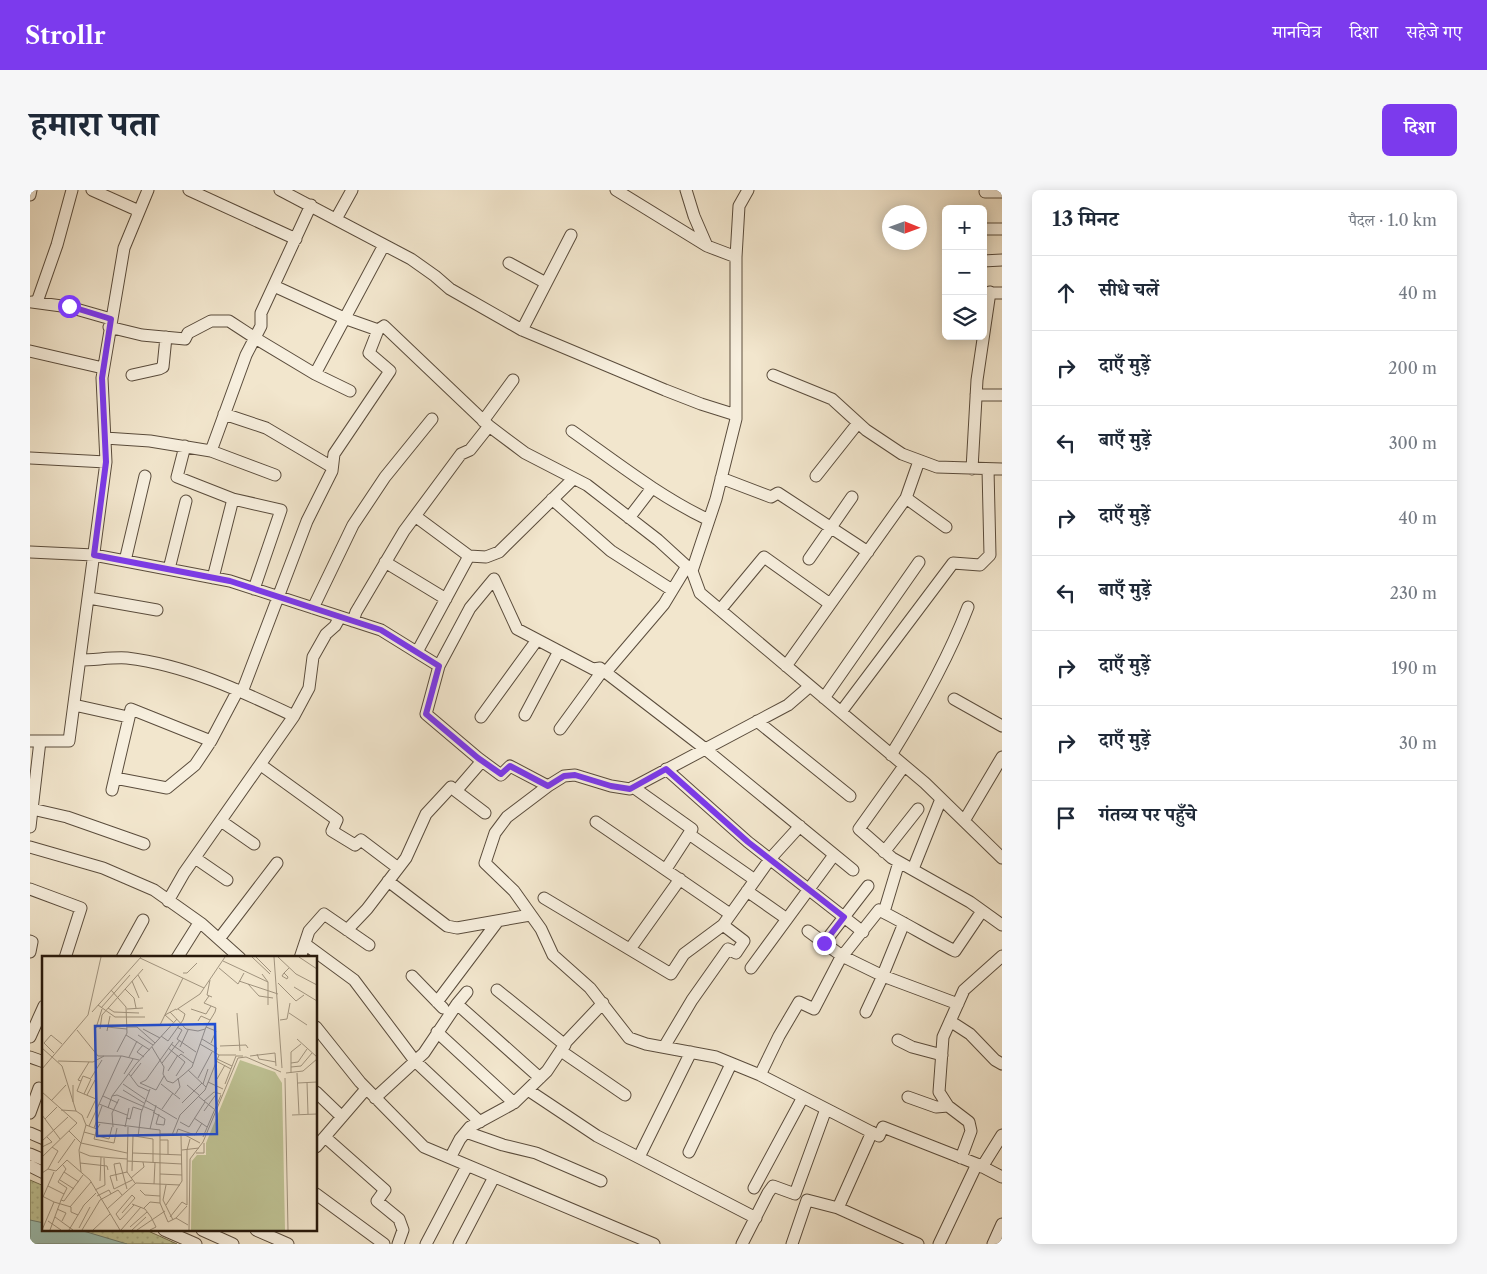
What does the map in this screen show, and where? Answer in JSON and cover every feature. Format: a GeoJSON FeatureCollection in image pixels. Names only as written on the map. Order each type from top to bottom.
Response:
{"type":"FeatureCollection","features":[{"type":"Feature","properties":{"kind":"street"},"geometry":{"type":"LineString","coordinates":[[30,195],[31,190]]}},
{"type":"Feature","properties":{"kind":"street"},"geometry":{"type":"LineString","coordinates":[[72,190],[57,245],[34,302],[69,306],[142,335],[185,339],[188,333],[211,322],[229,321],[316,374],[350,391]]}},
{"type":"Feature","properties":{"kind":"street"},"geometry":{"type":"LineString","coordinates":[[91,190],[139,211]]}},
{"type":"Feature","properties":{"kind":"street"},"geometry":{"type":"LineString","coordinates":[[30,827],[35,741],[69,741],[106,462],[103,368],[124,248],[148,190]]}},
{"type":"Feature","properties":{"kind":"street"},"geometry":{"type":"LineString","coordinates":[[188,190],[296,239]]}},
{"type":"Feature","properties":{"kind":"street"},"geometry":{"type":"LineString","coordinates":[[280,190],[411,259],[450,289],[522,330],[665,390],[736,415]]}},
{"type":"Feature","properties":{"kind":"street"},"geometry":{"type":"LineString","coordinates":[[336,219],[352,190]]}},
{"type":"Feature","properties":{"kind":"street"},"geometry":{"type":"LineString","coordinates":[[686,190],[694,216],[707,246]]}},
{"type":"Feature","properties":{"kind":"street"},"geometry":{"type":"LineString","coordinates":[[560,728],[604,671],[664,604],[672,590],[690,568],[709,520],[736,415],[736,257],[739,206],[748,190]]}},
{"type":"Feature","properties":{"kind":"street"},"geometry":{"type":"LineString","coordinates":[[618,191],[707,246],[736,257]]}},
{"type":"Feature","properties":{"kind":"street"},"geometry":{"type":"LineString","coordinates":[[985,192],[1002,192]]}},
{"type":"Feature","properties":{"kind":"street"},"geometry":{"type":"LineString","coordinates":[[210,451],[246,355],[261,326],[262,313],[311,205]]}},
{"type":"Feature","properties":{"kind":"street"},"geometry":{"type":"LineString","coordinates":[[987,229],[1002,229]]}},
{"type":"Feature","properties":{"kind":"street"},"geometry":{"type":"LineString","coordinates":[[522,330],[571,235]]}},
{"type":"Feature","properties":{"kind":"street"},"geometry":{"type":"LineString","coordinates":[[316,374],[384,245]]}},
{"type":"Feature","properties":{"kind":"street"},"geometry":{"type":"LineString","coordinates":[[987,261],[1002,260]]}},
{"type":"Feature","properties":{"kind":"street"},"geometry":{"type":"LineString","coordinates":[[509,263],[546,283]]}},
{"type":"Feature","properties":{"kind":"street"},"geometry":{"type":"LineString","coordinates":[[274,286],[344,318],[378,330]]}},
{"type":"Feature","properties":{"kind":"street"},"geometry":{"type":"LineString","coordinates":[[987,293],[1002,293]]}},
{"type":"Feature","properties":{"kind":"street"},"geometry":{"type":"LineString","coordinates":[[972,469],[976,395],[986,295]]}},
{"type":"Feature","properties":{"kind":"street"},"geometry":{"type":"LineString","coordinates":[[211,741],[131,709],[114,784],[167,788],[196,765],[211,741],[240,690],[307,521],[332,467],[334,454],[390,371],[369,353],[378,330],[384,326],[486,423],[525,453],[587,485],[658,540],[690,568],[700,593],[904,766],[1002,858]]}},
{"type":"Feature","properties":{"kind":"street"},"geometry":{"type":"LineString","coordinates":[[132,376],[163,367],[166,337]]}},
{"type":"Feature","properties":{"kind":"street"},"geometry":{"type":"LineString","coordinates":[[30,351],[103,368]]}},
{"type":"Feature","properties":{"kind":"street"},"geometry":{"type":"LineString","coordinates":[[773,375],[832,399],[866,430],[902,454],[937,467],[1002,470]]}},
{"type":"Feature","properties":{"kind":"street"},"geometry":{"type":"LineString","coordinates":[[353,621],[356,612],[404,531],[460,454],[470,450],[513,380]]}},
{"type":"Feature","properties":{"kind":"street"},"geometry":{"type":"LineString","coordinates":[[976,395],[1002,395]]}},
{"type":"Feature","properties":{"kind":"street"},"geometry":{"type":"LineString","coordinates":[[224,414],[266,428],[332,467]]}},
{"type":"Feature","properties":{"kind":"street"},"geometry":{"type":"LineString","coordinates":[[313,608],[353,525],[386,477],[432,419]]}},
{"type":"Feature","properties":{"kind":"street"},"geometry":{"type":"LineString","coordinates":[[816,476],[858,423]]}},
{"type":"Feature","properties":{"kind":"street"},"geometry":{"type":"LineString","coordinates":[[572,431],[652,488],[688,510],[709,520]]}},
{"type":"Feature","properties":{"kind":"street"},"geometry":{"type":"LineString","coordinates":[[105,438],[150,441],[210,451],[274,474]]}},
{"type":"Feature","properties":{"kind":"street"},"geometry":{"type":"LineString","coordinates":[[185,446],[177,477],[233,500],[281,510],[254,589]]}},
{"type":"Feature","properties":{"kind":"street"},"geometry":{"type":"LineString","coordinates":[[786,666],[906,498],[919,461]]}},
{"type":"Feature","properties":{"kind":"street"},"geometry":{"type":"LineString","coordinates":[[31,462],[106,462]]}},
{"type":"Feature","properties":{"kind":"street"},"geometry":{"type":"LineString","coordinates":[[841,712],[953,564],[980,565],[990,556],[988,469]]}},
{"type":"Feature","properties":{"kind":"street"},"geometry":{"type":"LineString","coordinates":[[125,561],[145,476]]}},
{"type":"Feature","properties":{"kind":"street"},"geometry":{"type":"LineString","coordinates":[[415,516],[469,556],[486,557],[499,552],[573,478]]}},
{"type":"Feature","properties":{"kind":"street"},"geometry":{"type":"LineString","coordinates":[[721,478],[771,497],[778,492],[868,552]]}},
{"type":"Feature","properties":{"kind":"street"},"geometry":{"type":"LineString","coordinates":[[629,518],[652,488]]}},
{"type":"Feature","properties":{"kind":"street"},"geometry":{"type":"LineString","coordinates":[[809,559],[852,497]]}},
{"type":"Feature","properties":{"kind":"street"},"geometry":{"type":"LineString","coordinates":[[906,498],[946,527]]}},
{"type":"Feature","properties":{"kind":"street"},"geometry":{"type":"LineString","coordinates":[[552,499],[611,551],[672,590]]}},
{"type":"Feature","properties":{"kind":"street"},"geometry":{"type":"LineString","coordinates":[[213,578],[233,500]]}},
{"type":"Feature","properties":{"kind":"street"},"geometry":{"type":"LineString","coordinates":[[169,569],[186,501]]}},
{"type":"Feature","properties":{"kind":"street"},"geometry":{"type":"LineString","coordinates":[[30,552],[94,555],[230,581],[381,630],[439,666]]}},
{"type":"Feature","properties":{"kind":"street"},"geometry":{"type":"LineString","coordinates":[[417,652],[469,556]]}},
{"type":"Feature","properties":{"kind":"street"},"geometry":{"type":"LineString","coordinates":[[720,610],[764,557],[830,604]]}},
{"type":"Feature","properties":{"kind":"street"},"geometry":{"type":"LineString","coordinates":[[385,562],[446,599]]}},
{"type":"Feature","properties":{"kind":"street"},"geometry":{"type":"LineString","coordinates":[[824,698],[919,562]]}},
{"type":"Feature","properties":{"kind":"street"},"geometry":{"type":"LineString","coordinates":[[548,786],[510,766],[501,774],[482,761],[426,714],[439,666],[470,608],[494,579],[517,629],[594,669],[600,668],[704,748],[853,870]]}},
{"type":"Feature","properties":{"kind":"street"},"geometry":{"type":"LineString","coordinates":[[89,598],[157,610]]}},
{"type":"Feature","properties":{"kind":"street"},"geometry":{"type":"LineString","coordinates":[[891,755],[915,717],[950,649],[968,606]]}},
{"type":"Feature","properties":{"kind":"street"},"geometry":{"type":"LineString","coordinates":[[168,901],[195,858],[261,766],[294,716],[309,688],[312,657],[326,634],[335,626],[340,617]]}},
{"type":"Feature","properties":{"kind":"street"},"geometry":{"type":"LineString","coordinates":[[481,717],[537,640]]}},
{"type":"Feature","properties":{"kind":"street"},"geometry":{"type":"LineString","coordinates":[[525,715],[560,651]]}},
{"type":"Feature","properties":{"kind":"street"},"geometry":{"type":"LineString","coordinates":[[80,660],[124,658],[166,664],[240,690],[294,716]]}},
{"type":"Feature","properties":{"kind":"street"},"geometry":{"type":"LineString","coordinates":[[810,686],[788,705],[630,789],[611,786],[575,775],[564,776],[507,817],[495,833],[485,863],[514,891],[541,929],[553,955],[590,988],[629,1038],[646,1044],[716,1057],[760,1075],[879,1136],[883,1127],[979,1165],[1002,1177]]}},
{"type":"Feature","properties":{"kind":"street"},"geometry":{"type":"LineString","coordinates":[[954,699],[1002,726]]}},
{"type":"Feature","properties":{"kind":"street"},"geometry":{"type":"LineString","coordinates":[[74,705],[128,718]]}},
{"type":"Feature","properties":{"kind":"street"},"geometry":{"type":"LineString","coordinates":[[757,721],[850,796]]}},
{"type":"Feature","properties":{"kind":"street"},"geometry":{"type":"LineString","coordinates":[[456,791],[482,761]]}},
{"type":"Feature","properties":{"kind":"street"},"geometry":{"type":"LineString","coordinates":[[964,822],[1001,761]]}},
{"type":"Feature","properties":{"kind":"street"},"geometry":{"type":"LineString","coordinates":[[261,766],[337,820],[332,831],[355,845],[361,840],[398,868]]}},
{"type":"Feature","properties":{"kind":"street"},"geometry":{"type":"LineString","coordinates":[[904,766],[859,830],[884,852],[982,911],[1002,926]]}},
{"type":"Feature","properties":{"kind":"street"},"geometry":{"type":"LineString","coordinates":[[666,769],[748,842],[863,932]]}},
{"type":"Feature","properties":{"kind":"street"},"geometry":{"type":"LineString","coordinates":[[347,930],[367,909],[406,858],[426,814],[452,787],[485,813]]}},
{"type":"Feature","properties":{"kind":"street"},"geometry":{"type":"LineString","coordinates":[[633,787],[692,829],[666,869]]}},
{"type":"Feature","properties":{"kind":"street"},"geometry":{"type":"LineString","coordinates":[[913,870],[941,799]]}},
{"type":"Feature","properties":{"kind":"street"},"geometry":{"type":"LineString","coordinates":[[32,809],[67,818],[144,844]]}},
{"type":"Feature","properties":{"kind":"street"},"geometry":{"type":"LineString","coordinates":[[884,852],[918,810]]}},
{"type":"Feature","properties":{"kind":"street"},"geometry":{"type":"LineString","coordinates":[[221,822],[254,844]]}},
{"type":"Feature","properties":{"kind":"street"},"geometry":{"type":"LineString","coordinates":[[596,822],[730,914]]}},
{"type":"Feature","properties":{"kind":"street"},"geometry":{"type":"LineString","coordinates":[[544,898],[671,974],[684,954],[723,925],[770,859],[800,826]]}},
{"type":"Feature","properties":{"kind":"street"},"geometry":{"type":"LineString","coordinates":[[689,834],[755,880]]}},
{"type":"Feature","properties":{"kind":"street"},"geometry":{"type":"LineString","coordinates":[[30,847],[103,868],[154,890],[200,923],[238,956]]}},
{"type":"Feature","properties":{"kind":"street"},"geometry":{"type":"LineString","coordinates":[[664,1047],[692,1000],[728,948],[751,967],[834,854]]}},
{"type":"Feature","properties":{"kind":"street"},"geometry":{"type":"LineString","coordinates":[[195,858],[227,880]]}},
{"type":"Feature","properties":{"kind":"street"},"geometry":{"type":"LineString","coordinates":[[884,912],[899,862]]}},
{"type":"Feature","properties":{"kind":"street"},"geometry":{"type":"LineString","coordinates":[[219,939],[277,863]]}},
{"type":"Feature","properties":{"kind":"street"},"geometry":{"type":"LineString","coordinates":[[630,949],[680,879]]}},
{"type":"Feature","properties":{"kind":"street"},"geometry":{"type":"LineString","coordinates":[[388,881],[447,926],[457,928],[530,915]]}},
{"type":"Feature","properties":{"kind":"street"},"geometry":{"type":"LineString","coordinates":[[824,943],[868,886]]}},
{"type":"Feature","properties":{"kind":"street"},"geometry":{"type":"LineString","coordinates":[[30,889],[81,908],[66,956]]}},
{"type":"Feature","properties":{"kind":"street"},"geometry":{"type":"LineString","coordinates":[[747,891],[787,919]]}},
{"type":"Feature","properties":{"kind":"street"},"geometry":{"type":"LineString","coordinates":[[760,1075],[779,1036],[799,1002],[814,1009],[842,956],[879,910],[955,951],[982,911]]}},
{"type":"Feature","properties":{"kind":"street"},"geometry":{"type":"LineString","coordinates":[[301,956],[309,931],[324,914],[368,945]]}},
{"type":"Feature","properties":{"kind":"street"},"geometry":{"type":"LineString","coordinates":[[123,956],[143,920]]}},
{"type":"Feature","properties":{"kind":"street"},"geometry":{"type":"LineString","coordinates":[[438,1002],[498,921]]}},
{"type":"Feature","properties":{"kind":"street"},"geometry":{"type":"LineString","coordinates":[[178,956],[200,923]]}},
{"type":"Feature","properties":{"kind":"street"},"geometry":{"type":"LineString","coordinates":[[866,1012],[904,923]]}},
{"type":"Feature","properties":{"kind":"street"},"geometry":{"type":"LineString","coordinates":[[723,925],[762,954]]}},
{"type":"Feature","properties":{"kind":"street"},"geometry":{"type":"LineString","coordinates":[[808,931],[842,956],[883,976],[958,1004]]}},
{"type":"Feature","properties":{"kind":"street"},"geometry":{"type":"LineString","coordinates":[[736,953],[744,941]]}},
{"type":"Feature","properties":{"kind":"street"},"geometry":{"type":"LineString","coordinates":[[30,942],[33,944],[30,952]]}},
{"type":"Feature","properties":{"kind":"street"},"geometry":{"type":"LineString","coordinates":[[305,944],[354,980],[415,1061],[480,1122]]}},
{"type":"Feature","properties":{"kind":"street"},"geometry":{"type":"LineString","coordinates":[[961,1158],[971,1131],[969,1122],[948,1106],[939,1092],[943,1036],[964,990],[1002,956]]}},
{"type":"Feature","properties":{"kind":"street"},"geometry":{"type":"LineString","coordinates":[[412,976],[449,1015]]}},
{"type":"Feature","properties":{"kind":"street"},"geometry":{"type":"LineString","coordinates":[[496,990],[563,1048],[625,1095]]}},
{"type":"Feature","properties":{"kind":"street"},"geometry":{"type":"LineString","coordinates":[[376,1098],[424,1053],[467,992]]}},
{"type":"Feature","properties":{"kind":"street"},"geometry":{"type":"LineString","coordinates":[[450,1158],[460,1139],[470,1127],[514,1103],[540,1078],[563,1048],[603,1003]]}},
{"type":"Feature","properties":{"kind":"street"},"geometry":{"type":"LineString","coordinates":[[457,1004],[540,1078]]}},
{"type":"Feature","properties":{"kind":"street"},"geometry":{"type":"LineString","coordinates":[[30,1037],[42,1010]]}},
{"type":"Feature","properties":{"kind":"street"},"geometry":{"type":"LineString","coordinates":[[950,1021],[970,1034],[995,1060],[1002,1064]]}},
{"type":"Feature","properties":{"kind":"street"},"geometry":{"type":"LineString","coordinates":[[318,1029],[366,1089],[424,1147],[631,1239],[654,1244]]}},
{"type":"Feature","properties":{"kind":"street"},"geometry":{"type":"LineString","coordinates":[[437,1032],[514,1103]]}},
{"type":"Feature","properties":{"kind":"street"},"geometry":{"type":"LineString","coordinates":[[898,1040],[942,1055]]}},
{"type":"Feature","properties":{"kind":"street"},"geometry":{"type":"LineString","coordinates":[[639,1157],[692,1052]]}},
{"type":"Feature","properties":{"kind":"street"},"geometry":{"type":"LineString","coordinates":[[30,1056],[42,1061]]}},
{"type":"Feature","properties":{"kind":"street"},"geometry":{"type":"LineString","coordinates":[[690,1152],[731,1064]]}},
{"type":"Feature","properties":{"kind":"street"},"geometry":{"type":"LineString","coordinates":[[30,1113],[39,1088]]}},
{"type":"Feature","properties":{"kind":"street"},"geometry":{"type":"LineString","coordinates":[[318,1145],[366,1089]]}},
{"type":"Feature","properties":{"kind":"street"},"geometry":{"type":"LineString","coordinates":[[528,1090],[597,1136],[756,1218]]}},
{"type":"Feature","properties":{"kind":"street"},"geometry":{"type":"LineString","coordinates":[[318,1094],[342,1117]]}},
{"type":"Feature","properties":{"kind":"street"},"geometry":{"type":"LineString","coordinates":[[754,1188],[804,1097]]}},
{"type":"Feature","properties":{"kind":"street"},"geometry":{"type":"LineString","coordinates":[[908,1097],[936,1107],[948,1106]]}},
{"type":"Feature","properties":{"kind":"street"},"geometry":{"type":"LineString","coordinates":[[742,1244],[768,1192],[774,1186],[795,1194],[826,1109]]}},
{"type":"Feature","properties":{"kind":"street"},"geometry":{"type":"LineString","coordinates":[[466,1132],[503,1145],[536,1153],[601,1181]]}},
{"type":"Feature","properties":{"kind":"street"},"geometry":{"type":"LineString","coordinates":[[838,1208],[872,1132]]}},
{"type":"Feature","properties":{"kind":"street"},"geometry":{"type":"LineString","coordinates":[[30,1133],[42,1138]]}},
{"type":"Feature","properties":{"kind":"street"},"geometry":{"type":"LineString","coordinates":[[939,1244],[979,1165],[1002,1135]]}},
{"type":"Feature","properties":{"kind":"street"},"geometry":{"type":"LineString","coordinates":[[325,1137],[385,1190],[377,1201],[399,1220],[403,1230],[398,1244]]}},
{"type":"Feature","properties":{"kind":"street"},"geometry":{"type":"LineString","coordinates":[[30,1154],[42,1159]]}},
{"type":"Feature","properties":{"kind":"street"},"geometry":{"type":"LineString","coordinates":[[30,1166],[42,1172]]}},
{"type":"Feature","properties":{"kind":"street"},"geometry":{"type":"LineString","coordinates":[[426,1244],[468,1166]]}},
{"type":"Feature","properties":{"kind":"street"},"geometry":{"type":"LineString","coordinates":[[459,1244],[494,1177]]}},
{"type":"Feature","properties":{"kind":"street"},"geometry":{"type":"LineString","coordinates":[[318,1195],[384,1244]]}},
{"type":"Feature","properties":{"kind":"street"},"geometry":{"type":"LineString","coordinates":[[792,1244],[807,1200],[838,1208],[918,1244]]}},
{"type":"Feature","properties":{"kind":"street"},"geometry":{"type":"LineString","coordinates":[[993,1244],[1002,1224]]}},
{"type":"Feature","properties":{"kind":"street"},"geometry":{"type":"LineString","coordinates":[[169,1232],[196,1244]]}},
{"type":"Feature","properties":{"kind":"street"},"geometry":{"type":"LineString","coordinates":[[206,1232],[233,1244]]}},
{"type":"Feature","properties":{"kind":"street"},"geometry":{"type":"LineString","coordinates":[[261,1232],[288,1244]]}},
{"type":"Feature","properties":{"kind":"green space"},"geometry":{"type":"Polygon","coordinates":[[[30,1180],[42,1185],[42,1232],[150,1232],[177,1244],[30,1244],[30,1180]]]}},
{"type":"Feature","properties":{"kind":"water"},"geometry":{"type":"Polygon","coordinates":[[[30,1220],[42,1223],[42,1232],[87,1232],[127,1244],[30,1244],[30,1220]]]}},
{"type":"Feature","properties":{"kind":"route"},"geometry":{"type":"LineString","coordinates":[[69,306],[111,319],[102,378],[106,462],[94,555],[230,581],[381,630],[439,666],[426,714],[478,758],[501,774],[510,766],[548,786],[564,776],[575,775],[611,786],[630,789],[666,769],[748,842],[844,917],[824,943]]}}]}
